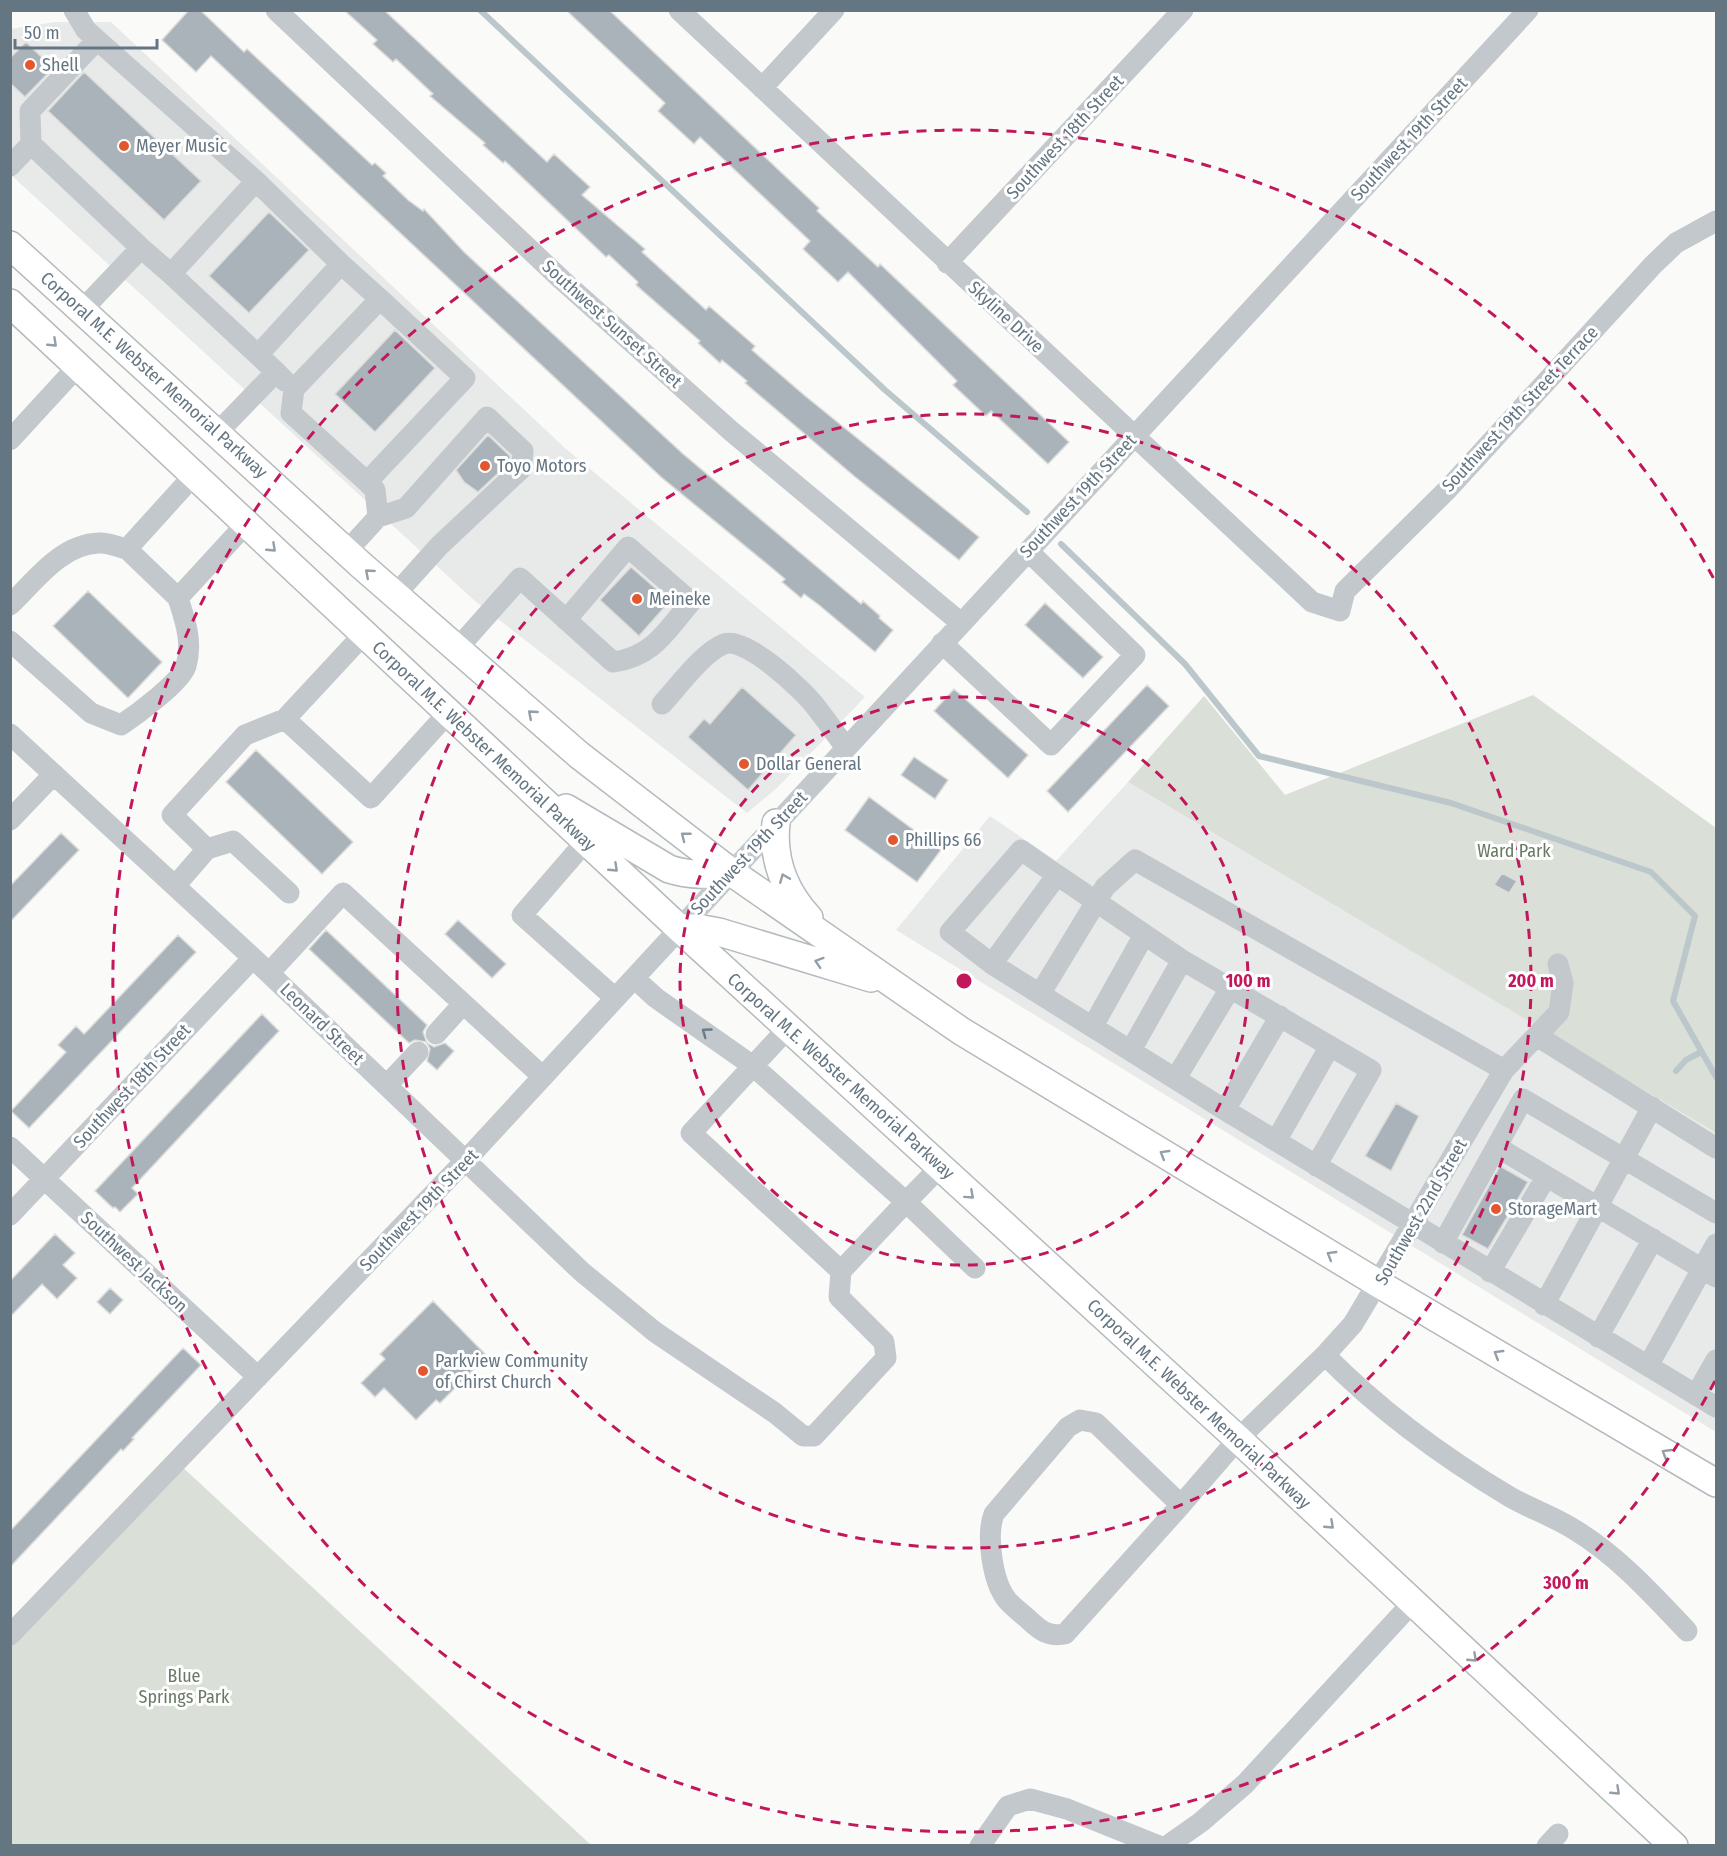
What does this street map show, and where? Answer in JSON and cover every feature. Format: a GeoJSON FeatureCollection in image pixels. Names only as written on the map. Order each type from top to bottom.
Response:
{"type":"FeatureCollection","features":[{"type":"Feature","properties":{"kind":"main road","name":"Corporal M.E. Webster Memorial Parkway"},"geometry":{"type":"LineString","coordinates":[[10,245],[346,552],[457,649],[579,755],[731,872],[961,1031],[1379,1284],[1716,1483]]}},
{"type":"Feature","properties":{"kind":"main road","name":"Corporal M.E. Webster Memorial Parkway"},"geometry":{"type":"LineString","coordinates":[[10,303],[679,928],[1238,1439],[1674,1845]]}},
{"type":"Feature","properties":{"kind":"main road"},"geometry":{"type":"LineString","coordinates":[[525,785],[669,869],[686,874],[708,875],[731,872]]}},
{"type":"Feature","properties":{"kind":"main road"},"geometry":{"type":"LineString","coordinates":[[776,823],[776,850],[781,875],[795,902],[831,941]]}},
{"type":"Feature","properties":{"kind":"main road"},"geometry":{"type":"LineString","coordinates":[[679,928],[697,928],[748,940],[895,985]]}},
{"type":"Feature","properties":{"kind":"street"},"geometry":{"type":"LineString","coordinates":[[74,10],[86,30],[256,181],[341,264],[465,378],[367,483]]}},
{"type":"Feature","properties":{"kind":"street","name":"Southwest Sunset Street"},"geometry":{"type":"LineString","coordinates":[[276,10],[571,288],[731,431],[961,623]]}},
{"type":"Feature","properties":{"kind":"street","name":"Skyline Drive"},"geometry":{"type":"LineString","coordinates":[[679,10],[1312,602],[1340,611]]}},
{"type":"Feature","properties":{"kind":"street"},"geometry":{"type":"LineString","coordinates":[[762,88],[834,10]]}},
{"type":"Feature","properties":{"kind":"street","name":"Southwest 18th Street"},"geometry":{"type":"LineString","coordinates":[[947,263],[1183,10]]}},
{"type":"Feature","properties":{"kind":"street","name":"Southwest 19th Street"},"geometry":{"type":"LineString","coordinates":[[10,1635],[466,1161],[1528,10]]}},
{"type":"Feature","properties":{"kind":"street"},"geometry":{"type":"LineString","coordinates":[[97,40],[30,111],[31,144],[294,389]]}},
{"type":"Feature","properties":{"kind":"street"},"geometry":{"type":"LineString","coordinates":[[10,166],[31,144]]}},
{"type":"Feature","properties":{"kind":"street"},"geometry":{"type":"LineString","coordinates":[[171,274],[256,181]]}},
{"type":"Feature","properties":{"kind":"street","name":"Southwest 19th Street Terrace"},"geometry":{"type":"LineString","coordinates":[[1340,611],[1345,591],[1448,489],[1653,265],[1676,243],[1716,221]]}},
{"type":"Feature","properties":{"kind":"street"},"geometry":{"type":"LineString","coordinates":[[82,310],[141,248]]}},
{"type":"Feature","properties":{"kind":"street"},"geometry":{"type":"LineString","coordinates":[[258,355],[341,264]]}},
{"type":"Feature","properties":{"kind":"street"},"geometry":{"type":"LineString","coordinates":[[378,517],[375,490],[291,413],[294,389],[380,299]]}},
{"type":"Feature","properties":{"kind":"street"},"geometry":{"type":"LineString","coordinates":[[10,440],[78,366]]}},
{"type":"Feature","properties":{"kind":"street"},"geometry":{"type":"LineString","coordinates":[[217,433],[276,372]]}},
{"type":"Feature","properties":{"kind":"street"},"geometry":{"type":"LineString","coordinates":[[346,552],[378,517],[406,508],[488,417],[523,451],[521,469],[439,546],[395,595]]}},
{"type":"Feature","properties":{"kind":"street"},"geometry":{"type":"LineString","coordinates":[[127,549],[194,475]]}},
{"type":"Feature","properties":{"kind":"street"},"geometry":{"type":"LineString","coordinates":[[178,597],[246,524]]}},
{"type":"Feature","properties":{"kind":"street"},"geometry":{"type":"LineString","coordinates":[[10,641],[91,713],[121,725],[147,708],[186,668],[189,632],[178,597],[127,549],[100,542],[76,547],[47,568],[11,605]]}},
{"type":"Feature","properties":{"kind":"street"},"geometry":{"type":"LineString","coordinates":[[457,649],[520,578],[566,620],[613,662],[633,659],[653,647],[691,602],[628,547],[566,620]]}},
{"type":"Feature","properties":{"kind":"street"},"geometry":{"type":"LineString","coordinates":[[942,643],[1051,745],[1135,655],[1028,551]]}},
{"type":"Feature","properties":{"kind":"street"},"geometry":{"type":"LineString","coordinates":[[207,849],[172,815],[245,735],[285,719],[364,634]]}},
{"type":"Feature","properties":{"kind":"street"},"geometry":{"type":"LineString","coordinates":[[662,704],[712,650],[727,643],[739,644],[762,658],[815,705],[846,748]]}},
{"type":"Feature","properties":{"kind":"street"},"geometry":{"type":"LineString","coordinates":[[285,719],[371,798],[448,713]]}},
{"type":"Feature","properties":{"kind":"street","name":"Leonard Street"},"geometry":{"type":"LineString","coordinates":[[10,734],[269,973],[582,1272],[655,1332],[775,1413],[802,1436],[814,1436],[886,1358],[884,1342],[839,1297],[841,1271]]}},
{"type":"Feature","properties":{"kind":"street"},"geometry":{"type":"LineString","coordinates":[[10,820],[54,774]]}},
{"type":"Feature","properties":{"kind":"street"},"geometry":{"type":"LineString","coordinates":[[586,841],[522,915],[615,998]]}},
{"type":"Feature","properties":{"kind":"street"},"geometry":{"type":"LineString","coordinates":[[175,886],[207,849],[233,842],[289,893]]}},
{"type":"Feature","properties":{"kind":"street"},"geometry":{"type":"LineString","coordinates":[[1316,1166],[1371,1070],[1182,960],[1021,850],[950,932],[992,964],[1225,1110],[1413,1226],[1716,1407]]}},
{"type":"Feature","properties":{"kind":"street"},"geometry":{"type":"LineString","coordinates":[[1040,994],[1105,886],[1135,860],[1504,1070]]}},
{"type":"Feature","properties":{"kind":"street"},"geometry":{"type":"LineString","coordinates":[[992,964],[1057,875]]}},
{"type":"Feature","properties":{"kind":"street"},"geometry":{"type":"LineString","coordinates":[[269,973],[343,893],[543,1077]]}},
{"type":"Feature","properties":{"kind":"street"},"geometry":{"type":"LineString","coordinates":[[1093,1026],[1144,934]]}},
{"type":"Feature","properties":{"kind":"street","name":"Southwest 18th Street"},"geometry":{"type":"LineString","coordinates":[[10,1215],[253,958]]}},
{"type":"Feature","properties":{"kind":"street"},"geometry":{"type":"LineString","coordinates":[[1131,1050],[1182,960]]}},
{"type":"Feature","properties":{"kind":"street","name":"Southwest 22nd Street"},"geometry":{"type":"LineString","coordinates":[[1181,1505],[1096,1423],[1080,1420],[1068,1427],[994,1514],[990,1525],[992,1557],[1001,1588],[1007,1599],[1043,1633],[1053,1636],[1065,1635],[1181,1505],[1238,1439],[1325,1355],[1353,1324],[1379,1284],[1504,1070],[1559,1012],[1563,983],[1558,964]]}},
{"type":"Feature","properties":{"kind":"street"},"geometry":{"type":"LineString","coordinates":[[634,978],[656,998],[753,1066],[906,1202],[975,1268]]}},
{"type":"Feature","properties":{"kind":"street"},"geometry":{"type":"LineString","coordinates":[[1176,1078],[1231,987]]}},
{"type":"Feature","properties":{"kind":"street"},"geometry":{"type":"LineString","coordinates":[[436,1034],[463,1004]]}},
{"type":"Feature","properties":{"kind":"street"},"geometry":{"type":"LineString","coordinates":[[1225,1110],[1280,1016]]}},
{"type":"Feature","properties":{"kind":"street"},"geometry":{"type":"LineString","coordinates":[[788,1028],[691,1133],[841,1271],[940,1167]]}},
{"type":"Feature","properties":{"kind":"street"},"geometry":{"type":"LineString","coordinates":[[1537,1036],[1716,1148]]}},
{"type":"Feature","properties":{"kind":"street"},"geometry":{"type":"LineString","coordinates":[[1276,1141],[1330,1046]]}},
{"type":"Feature","properties":{"kind":"street"},"geometry":{"type":"LineString","coordinates":[[387,1085],[418,1052]]}},
{"type":"Feature","properties":{"kind":"street"},"geometry":{"type":"LineString","coordinates":[[1443,1244],[1523,1099],[1716,1213]]}},
{"type":"Feature","properties":{"kind":"street"},"geometry":{"type":"LineString","coordinates":[[1544,1305],[1599,1208],[1652,1107]]}},
{"type":"Feature","properties":{"kind":"street","name":"Southwest Jackson"},"geometry":{"type":"LineString","coordinates":[[10,1147],[258,1377]]}},
{"type":"Feature","properties":{"kind":"street"},"geometry":{"type":"LineString","coordinates":[[1497,1147],[1709,1272]]}},
{"type":"Feature","properties":{"kind":"street"},"geometry":{"type":"LineString","coordinates":[[1490,1272],[1546,1176]]}},
{"type":"Feature","properties":{"kind":"street"},"geometry":{"type":"LineString","coordinates":[[1598,1337],[1653,1239]]}},
{"type":"Feature","properties":{"kind":"street"},"geometry":{"type":"LineString","coordinates":[[1648,1366],[1709,1272],[1716,1244]]}},
{"type":"Feature","properties":{"kind":"street"},"geometry":{"type":"LineString","coordinates":[[1325,1355],[1363,1393],[1407,1428],[1511,1497],[1576,1530],[1634,1577],[1687,1631]]}},
{"type":"Feature","properties":{"kind":"street"},"geometry":{"type":"LineString","coordinates":[[1696,1395],[1716,1360]]}},
{"type":"Feature","properties":{"kind":"street"},"geometry":{"type":"LineString","coordinates":[[1167,1845],[1201,1822],[1245,1784],[1413,1602]]}},
{"type":"Feature","properties":{"kind":"street"},"geometry":{"type":"LineString","coordinates":[[980,1845],[1008,1806],[1030,1799],[1067,1809],[1159,1845]]}},
{"type":"Feature","properties":{"kind":"shaded area"},"geometry":{"type":"Polygon","coordinates":[[[55,22],[111,22],[566,449],[865,697],[777,788],[747,813],[475,601],[11,175],[10,29],[55,22]]]}},
{"type":"Feature","properties":{"kind":"shaded area","name":"StorageMart"},"geometry":{"type":"Polygon","coordinates":[[[1128,782],[1716,1133],[1716,1432],[896,930],[990,816],[1056,861],[1128,782]]]}},
{"type":"Feature","properties":{"kind":"green space","name":"Ward Park"},"geometry":{"type":"Polygon","coordinates":[[[1533,695],[1716,828],[1716,1133],[1128,782],[1204,696],[1285,795],[1533,695]]]}},
{"type":"Feature","properties":{"kind":"green space","name":"Blue Springs Park"},"geometry":{"type":"Polygon","coordinates":[[[178,1463],[591,1845],[11,1846],[11,1635],[178,1463]]]}},
{"type":"Feature","properties":{"kind":"building"},"geometry":{"type":"Polygon","coordinates":[[[189,10],[200,10],[244,52],[247,49],[372,165],[375,163],[386,173],[383,176],[408,200],[423,211],[424,209],[464,252],[682,453],[861,604],[863,601],[880,616],[879,618],[893,630],[875,652],[804,594],[801,598],[782,582],[785,579],[661,477],[211,56],[196,72],[162,40],[189,10]]]}},
{"type":"Feature","properties":{"kind":"building"},"geometry":{"type":"Polygon","coordinates":[[[344,10],[384,10],[547,162],[554,154],[590,187],[582,195],[645,249],[642,252],[706,310],[709,306],[755,346],[752,350],[804,395],[979,537],[959,560],[854,476],[745,383],[747,381],[722,360],[720,363],[698,343],[700,341],[636,285],[638,282],[609,255],[606,257],[505,161],[503,163],[483,145],[485,143],[430,96],[433,94],[396,59],[393,62],[373,44],[377,40],[344,10]]]}},
{"type":"Feature","properties":{"kind":"building"},"geometry":{"type":"Polygon","coordinates":[[[566,10],[609,10],[819,208],[817,211],[878,267],[880,264],[1069,442],[1048,464],[991,411],[986,416],[953,385],[957,381],[848,272],[838,282],[803,249],[810,241],[700,137],[694,144],[658,111],[665,103],[566,10]]]}},
{"type":"Feature","properties":{"kind":"building","name":"Shell"},"geometry":{"type":"Polygon","coordinates":[[[26,42],[53,68],[25,97],[10,83],[10,58],[26,42]]]}},
{"type":"Feature","properties":{"kind":"building","name":"Meyer Music"},"geometry":{"type":"Polygon","coordinates":[[[84,72],[201,181],[164,220],[48,111],[84,72]]]}},
{"type":"Feature","properties":{"kind":"building"},"geometry":{"type":"Polygon","coordinates":[[[269,212],[309,250],[249,313],[209,276],[269,212]]]}},
{"type":"Feature","properties":{"kind":"building"},"geometry":{"type":"Polygon","coordinates":[[[395,330],[435,368],[375,432],[335,394],[395,330]]]}},
{"type":"Feature","properties":{"kind":"building","name":"Toyo Motors"},"geometry":{"type":"Polygon","coordinates":[[[488,435],[510,456],[509,463],[478,492],[464,482],[456,470],[488,435]]]}},
{"type":"Feature","properties":{"kind":"building","name":"Meineke"},"geometry":{"type":"Polygon","coordinates":[[[631,567],[670,601],[639,636],[600,600],[631,567]]]}},
{"type":"Feature","properties":{"kind":"building"},"geometry":{"type":"Polygon","coordinates":[[[88,591],[162,662],[128,698],[53,626],[88,591]]]}},
{"type":"Feature","properties":{"kind":"building"},"geometry":{"type":"Polygon","coordinates":[[[1045,603],[1103,657],[1083,678],[1025,625],[1045,603]]]}},
{"type":"Feature","properties":{"kind":"building"},"geometry":{"type":"Polygon","coordinates":[[[1147,685],[1169,706],[1068,812],[1047,791],[1147,685]]]}},
{"type":"Feature","properties":{"kind":"building","name":"Dollar General"},"geometry":{"type":"Polygon","coordinates":[[[742,687],[796,735],[748,790],[688,737],[704,719],[710,724],[742,687]]]}},
{"type":"Feature","properties":{"kind":"building"},"geometry":{"type":"Polygon","coordinates":[[[954,689],[1028,755],[1008,778],[934,711],[954,689]]]}},
{"type":"Feature","properties":{"kind":"building"},"geometry":{"type":"Polygon","coordinates":[[[256,750],[353,842],[322,874],[226,782],[256,750]]]}},
{"type":"Feature","properties":{"kind":"building"},"geometry":{"type":"Polygon","coordinates":[[[914,757],[948,780],[935,799],[901,775],[914,757]]]}},
{"type":"Feature","properties":{"kind":"building","name":"Phillips 66"},"geometry":{"type":"Polygon","coordinates":[[[869,797],[941,850],[917,882],[845,830],[869,797]]]}},
{"type":"Feature","properties":{"kind":"building"},"geometry":{"type":"Polygon","coordinates":[[[61,833],[79,850],[10,922],[10,886],[61,833]]]}},
{"type":"Feature","properties":{"kind":"building"},"geometry":{"type":"Polygon","coordinates":[[[1502,873],[1517,881],[1509,893],[1494,885],[1502,873]]]}},
{"type":"Feature","properties":{"kind":"building"},"geometry":{"type":"Polygon","coordinates":[[[458,920],[506,964],[492,978],[445,934],[458,920]]]}},
{"type":"Feature","properties":{"kind":"building"},"geometry":{"type":"Polygon","coordinates":[[[326,930],[427,1025],[423,1032],[427,1043],[434,1047],[445,1043],[454,1051],[437,1070],[427,1061],[430,1049],[426,1042],[415,1040],[409,1043],[309,949],[326,930]]]}},
{"type":"Feature","properties":{"kind":"building"},"geometry":{"type":"Polygon","coordinates":[[[178,935],[196,952],[29,1128],[11,1111],[66,1052],[58,1045],[76,1026],[84,1034],[178,935]]]}},
{"type":"Feature","properties":{"kind":"building"},"geometry":{"type":"Polygon","coordinates":[[[262,1014],[279,1031],[132,1188],[138,1194],[120,1212],[115,1207],[113,1208],[95,1191],[262,1014]]]}},
{"type":"Feature","properties":{"kind":"building"},"geometry":{"type":"Polygon","coordinates":[[[1396,1103],[1419,1116],[1391,1171],[1365,1156],[1396,1103]]]}},
{"type":"Feature","properties":{"kind":"building","name":"StorageMart"},"geometry":{"type":"Polygon","coordinates":[[[1500,1166],[1528,1182],[1488,1249],[1462,1235],[1500,1166]]]}},
{"type":"Feature","properties":{"kind":"building"},"geometry":{"type":"Polygon","coordinates":[[[55,1234],[75,1253],[63,1265],[77,1278],[57,1299],[42,1284],[10,1317],[10,1281],[55,1234]]]}},
{"type":"Feature","properties":{"kind":"building"},"geometry":{"type":"Polygon","coordinates":[[[110,1288],[123,1300],[110,1314],[97,1302],[110,1288]]]}},
{"type":"Feature","properties":{"kind":"building","name":"Parkview Community of Chirst Church"},"geometry":{"type":"Polygon","coordinates":[[[433,1301],[487,1356],[440,1403],[436,1400],[416,1420],[384,1388],[375,1397],[361,1383],[385,1359],[380,1354],[433,1301]]]}},
{"type":"Feature","properties":{"kind":"building"},"geometry":{"type":"Polygon","coordinates":[[[183,1348],[201,1365],[132,1438],[134,1439],[123,1451],[121,1449],[10,1567],[10,1531],[183,1348]]]}},
{"type":"Feature","properties":{"kind":"waterway"},"geometry":{"type":"LineString","coordinates":[[480,10],[885,390],[1027,512]]}},
{"type":"Feature","properties":{"kind":"waterway"},"geometry":{"type":"LineString","coordinates":[[1061,544],[1185,664],[1259,756],[1451,803],[1651,872],[1695,916],[1673,1001],[1716,1077]]}},
{"type":"Feature","properties":{"kind":"waterway"},"geometry":{"type":"LineString","coordinates":[[1676,1071],[1686,1060],[1701,1052]]}},
{"type":"Feature","properties":{"kind":"place","name":"Shell"},"geometry":{"type":"Point","coordinates":[30,65]}},
{"type":"Feature","properties":{"kind":"place","name":"Meyer Music"},"geometry":{"type":"Point","coordinates":[124,146]}},
{"type":"Feature","properties":{"kind":"place","name":"Toyo Motors"},"geometry":{"type":"Point","coordinates":[485,466]}},
{"type":"Feature","properties":{"kind":"place","name":"Meineke"},"geometry":{"type":"Point","coordinates":[637,599]}},
{"type":"Feature","properties":{"kind":"place","name":"Dollar General"},"geometry":{"type":"Point","coordinates":[744,764]}},
{"type":"Feature","properties":{"kind":"place","name":"Phillips 66"},"geometry":{"type":"Point","coordinates":[893,840]}},
{"type":"Feature","properties":{"kind":"place","name":"StorageMart"},"geometry":{"type":"Point","coordinates":[1496,1209]}},
{"type":"Feature","properties":{"kind":"place","name":"Parkview Community of Chirst Church"},"geometry":{"type":"Point","coordinates":[423,1371]}}]}
